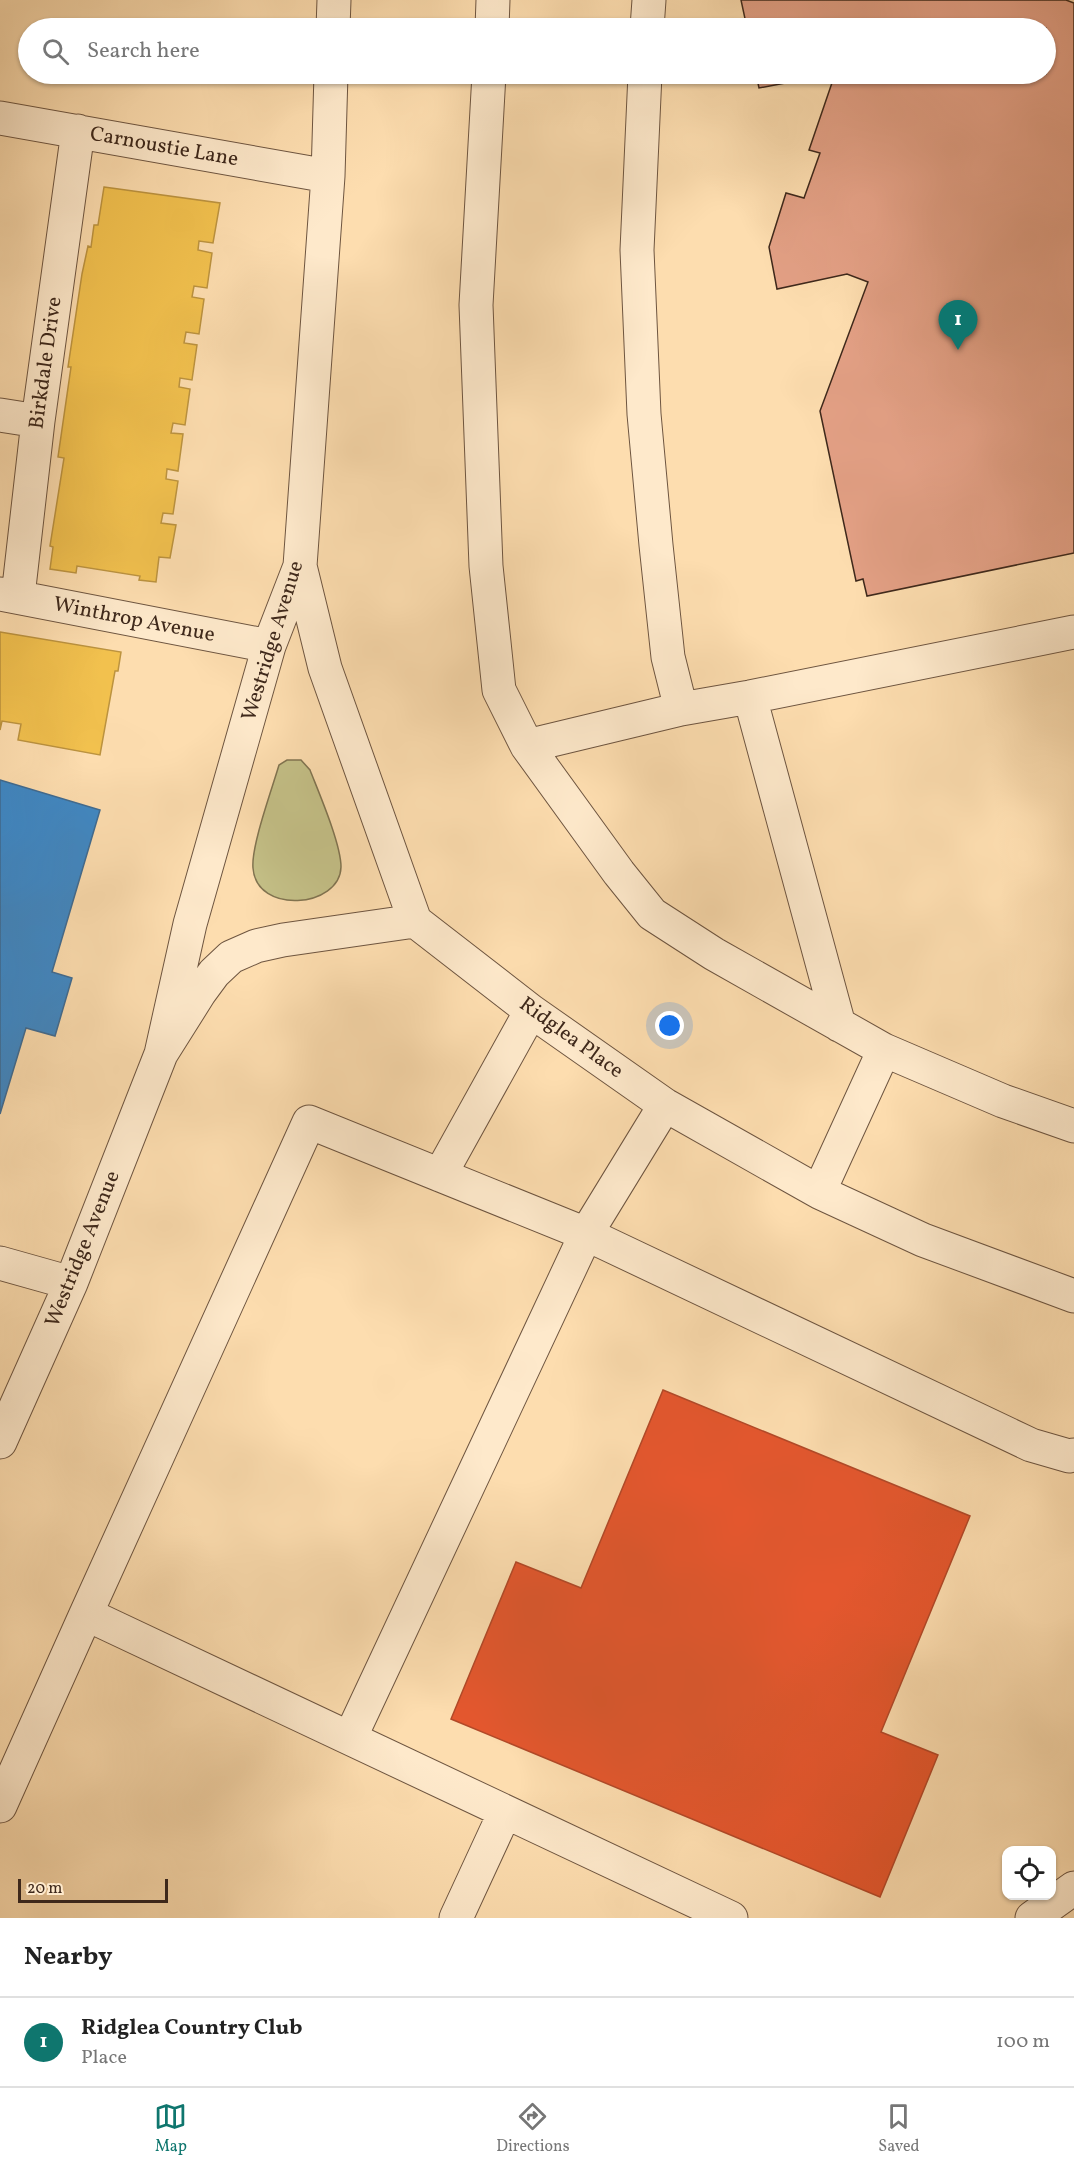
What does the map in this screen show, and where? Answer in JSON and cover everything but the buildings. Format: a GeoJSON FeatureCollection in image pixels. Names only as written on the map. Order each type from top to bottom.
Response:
{"type":"FeatureCollection","features":[{"type":"Feature","properties":{"kind":"street"},"geometry":{"type":"LineString","coordinates":[[333,18],[334,0]]}},
{"type":"Feature","properties":{"kind":"street"},"geometry":{"type":"LineString","coordinates":[[492,18],[493,0]]}},
{"type":"Feature","properties":{"kind":"street"},"geometry":{"type":"LineString","coordinates":[[648,18],[649,0]]}},
{"type":"Feature","properties":{"kind":"street","name":"Westridge Avenue"},"geometry":{"type":"LineString","coordinates":[[4,1425],[71,1283],[161,1054],[190,924],[268,646],[300,566],[328,176],[331,84]]}},
{"type":"Feature","properties":{"kind":"street"},"geometry":{"type":"LineString","coordinates":[[488,84],[476,305],[486,566],[499,690],[527,746],[619,873],[652,914],[714,954],[884,1050],[1003,1101],[1074,1126]]}},
{"type":"Feature","properties":{"kind":"street"},"geometry":{"type":"LineString","coordinates":[[645,84],[637,250],[644,414],[668,657],[681,709]]}},
{"type":"Feature","properties":{"kind":"street","name":"Carnoustie Lane"},"geometry":{"type":"LineString","coordinates":[[0,118],[328,176]]}},
{"type":"Feature","properties":{"kind":"street","name":"Birkdale Drive"},"geometry":{"type":"LineString","coordinates":[[9,595],[38,421],[78,131]]}},
{"type":"Feature","properties":{"kind":"street"},"geometry":{"type":"LineString","coordinates":[[0,415],[38,421]]}},
{"type":"Feature","properties":{"kind":"street"},"geometry":{"type":"LineString","coordinates":[[300,566],[325,668],[415,921]]}},
{"type":"Feature","properties":{"kind":"street","name":"Winthrop Avenue"},"geometry":{"type":"LineString","coordinates":[[9,595],[268,646]]}},
{"type":"Feature","properties":{"kind":"street"},"geometry":{"type":"LineString","coordinates":[[527,746],[681,709],[1074,632]]}},
{"type":"Feature","properties":{"kind":"street"},"geometry":{"type":"LineString","coordinates":[[750,697],[839,1025]]}},
{"type":"Feature","properties":{"kind":"street","name":"Westridge Avenue"},"geometry":{"type":"LineString","coordinates":[[161,1054],[200,992],[214,973],[231,957],[256,946],[283,940],[415,921]]}},
{"type":"Feature","properties":{"kind":"street","name":"Ridglea Place"},"geometry":{"type":"LineString","coordinates":[[415,921],[531,1011],[665,1105],[819,1192],[923,1240],[1074,1296]]}},
{"type":"Feature","properties":{"kind":"street"},"geometry":{"type":"LineString","coordinates":[[440,1175],[531,1011]]}},
{"type":"Feature","properties":{"kind":"street"},"geometry":{"type":"LineString","coordinates":[[819,1192],[884,1050]]}},
{"type":"Feature","properties":{"kind":"street"},"geometry":{"type":"LineString","coordinates":[[350,1738],[586,1234],[665,1105]]}},
{"type":"Feature","properties":{"kind":"street"},"geometry":{"type":"LineString","coordinates":[[0,1806],[309,1122],[586,1234],[1031,1445],[1069,1456],[1074,1455]]}},
{"type":"Feature","properties":{"kind":"street"},"geometry":{"type":"LineString","coordinates":[[0,1263],[71,1283]]}},
{"type":"Feature","properties":{"kind":"street"},"geometry":{"type":"LineString","coordinates":[[86,1614],[730,1918]]}},
{"type":"Feature","properties":{"kind":"street"},"geometry":{"type":"LineString","coordinates":[[456,1918],[505,1812]]}},
{"type":"Feature","properties":{"kind":"street"},"geometry":{"type":"LineString","coordinates":[[1032,1918],[1069,1902]]}},
{"type":"Feature","properties":{"kind":"shaded area"},"geometry":{"type":"Polygon","coordinates":[[[287,760],[301,760],[310,770],[334,832],[340,857],[341,867],[337,881],[327,891],[314,898],[282,899],[268,893],[258,883],[253,868],[255,846],[267,802],[279,765],[287,760]]]}},
{"type":"Feature","properties":{"kind":"place","name":"Ridglea Country Club"},"geometry":{"type":"Point","coordinates":[958,350]}}]}
